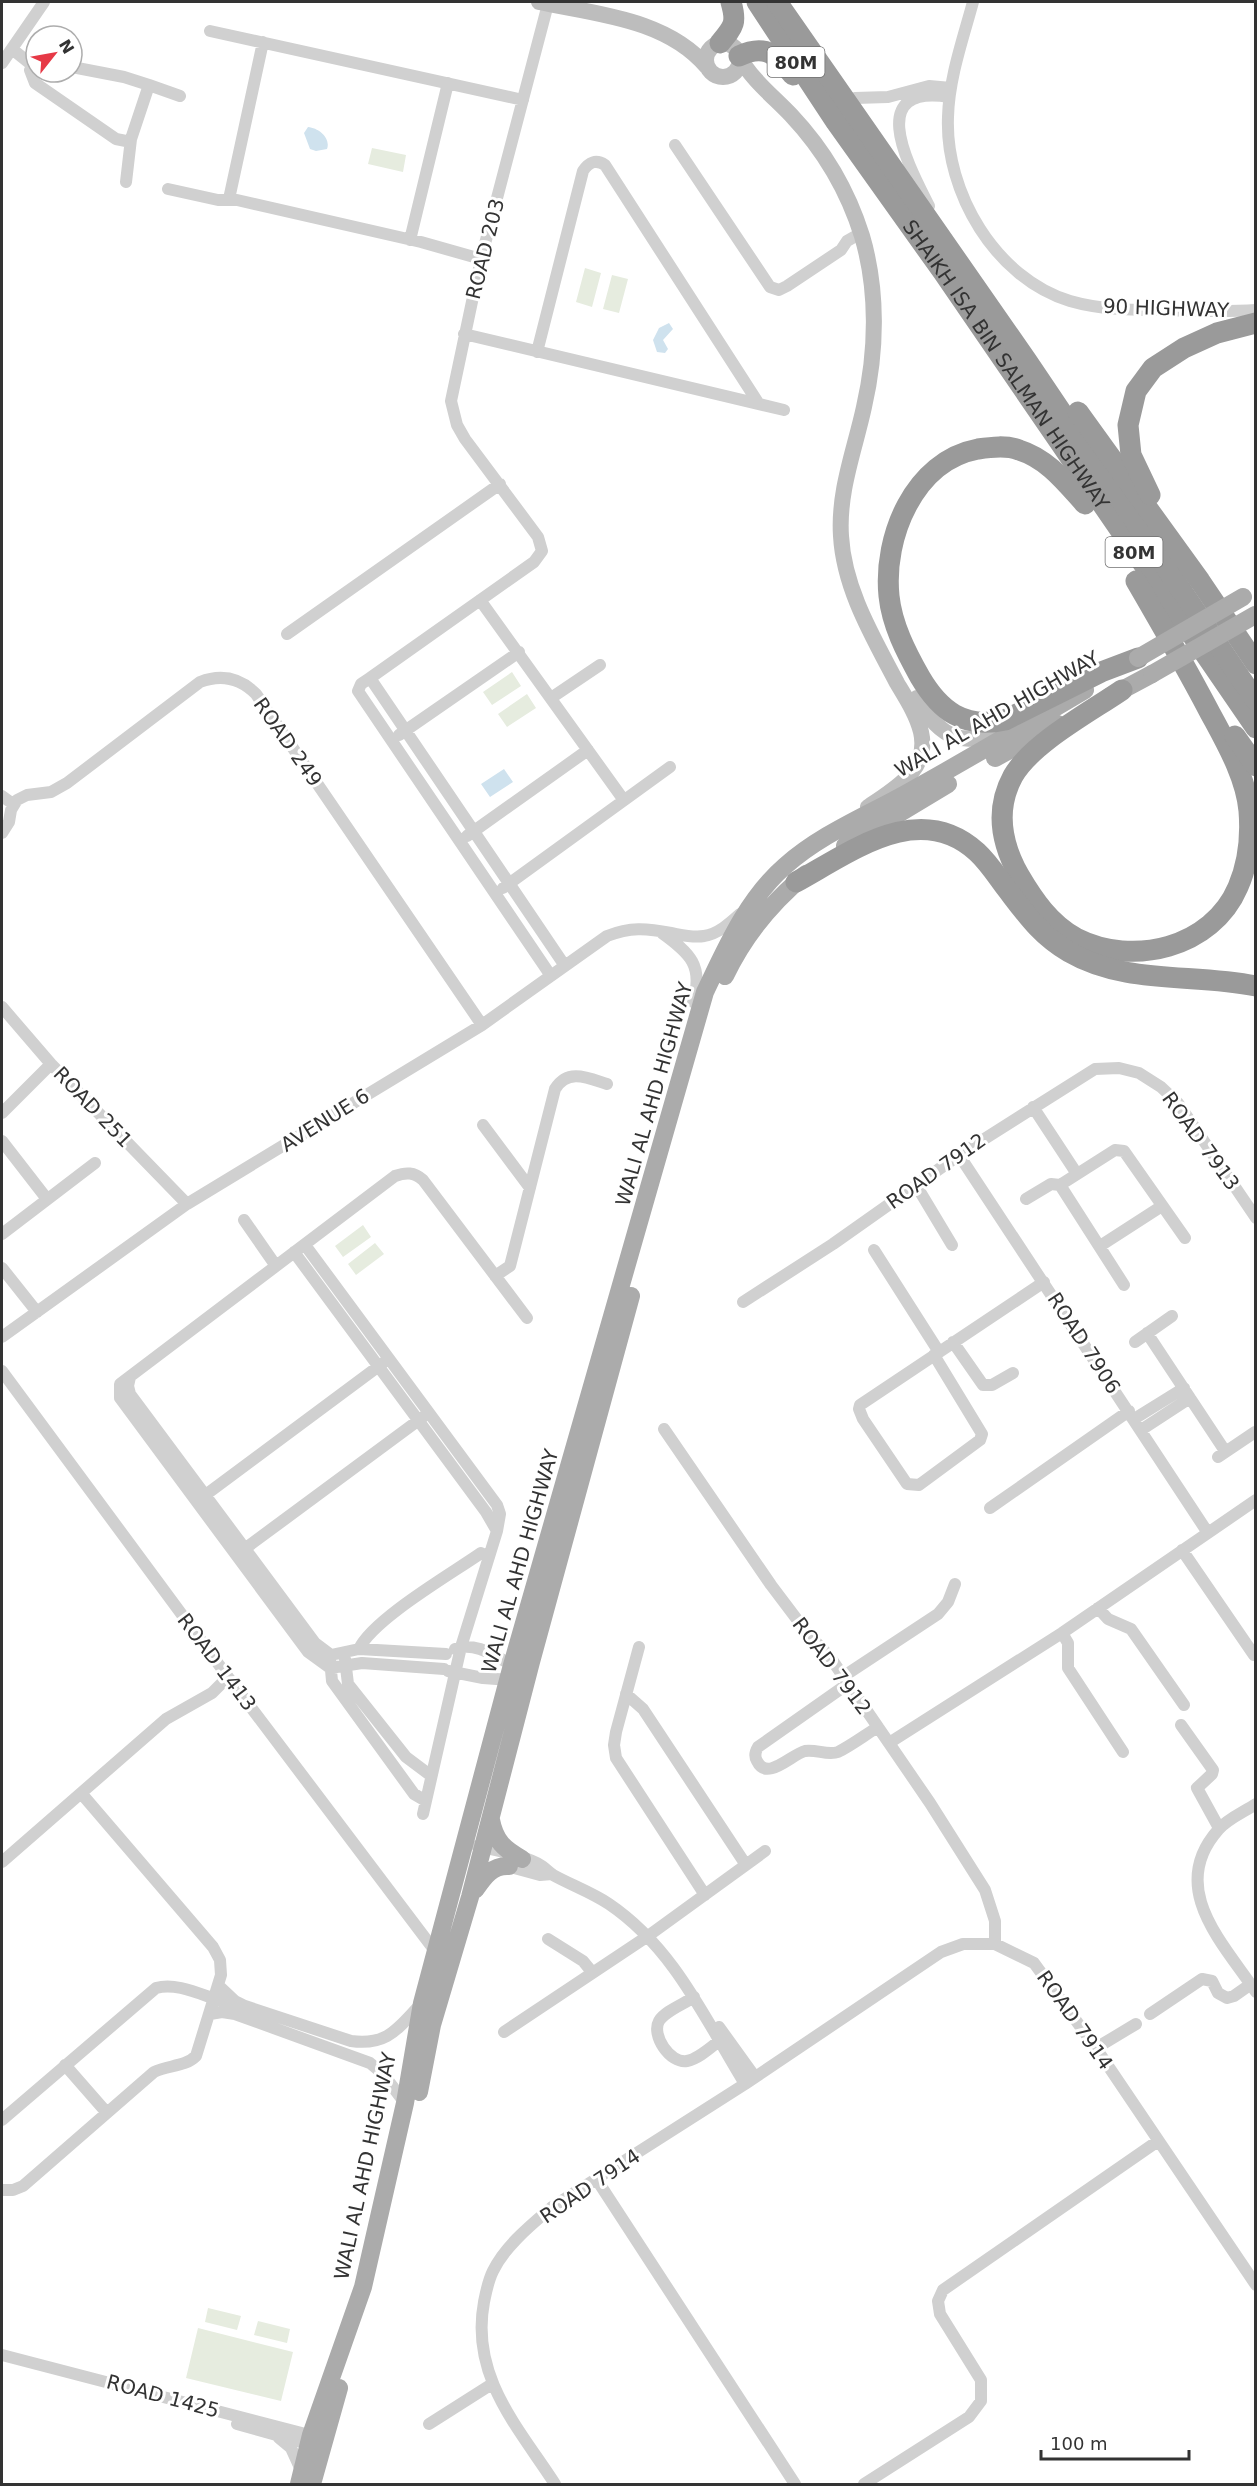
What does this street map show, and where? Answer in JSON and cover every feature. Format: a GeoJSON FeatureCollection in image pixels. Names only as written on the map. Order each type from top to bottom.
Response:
{"type":"FeatureCollection","features":[{"type":"Feature","properties":{"kind":"highway"},"geometry":{"type":"LineString","coordinates":[[717,44],[734,26],[735,15],[730,2]]}},
{"type":"Feature","properties":{"kind":"highway","name":"SHAIKH ISA BIN SALMAN HIGHWAY"},"geometry":{"type":"LineString","coordinates":[[757,2],[1256,728]]}},
{"type":"Feature","properties":{"kind":"highway","name":"SHAIKH ISA BIN SALMAN HIGHWAY"},"geometry":{"type":"LineString","coordinates":[[777,2],[1027,361],[1256,701]]}},
{"type":"Feature","properties":{"kind":"highway"},"geometry":{"type":"LineString","coordinates":[[790,2],[929,207],[1200,581],[1256,664]]}},
{"type":"Feature","properties":{"kind":"highway"},"geometry":{"type":"LineString","coordinates":[[739,57],[756,49],[770,52],[793,75],[844,144],[855,156],[864,160]]}},
{"type":"Feature","properties":{"kind":"highway"},"geometry":{"type":"LineString","coordinates":[[943,272],[973,338],[1136,580],[1256,766]]}},
{"type":"Feature","properties":{"kind":"highway"},"geometry":{"type":"LineString","coordinates":[[1231,311],[1256,314]]}},
{"type":"Feature","properties":{"kind":"highway"},"geometry":{"type":"LineString","coordinates":[[1200,581],[1156,508],[1131,455],[1128,425],[1136,391],[1153,368],[1184,348],[1217,333],[1256,323]]}},
{"type":"Feature","properties":{"kind":"highway"},"geometry":{"type":"LineString","coordinates":[[1085,504],[1049,465],[1018,449],[986,448],[969,451],[950,460],[932,473],[917,490],[896,530],[890,560],[889,597],[899,636],[932,696],[944,709],[966,720],[990,723],[1005,720],[1101,672],[1138,658]]}},
{"type":"Feature","properties":{"kind":"highway"},"geometry":{"type":"LineString","coordinates":[[1122,690],[1027,756],[1013,777],[1002,802],[1001,829],[1012,863],[1030,894],[1046,915],[1075,937],[1102,948],[1137,952],[1168,948],[1197,934],[1222,912],[1238,888],[1247,861],[1249,810],[1235,760],[1136,580]]}},
{"type":"Feature","properties":{"kind":"highway"},"geometry":{"type":"LineString","coordinates":[[796,882],[881,836],[922,828],[949,834],[977,852],[1042,934],[1070,952],[1102,966],[1142,976],[1256,986]]}},
{"type":"Feature","properties":{"kind":"main road","name":"WALI AL AHD HIGHWAY"},"geometry":{"type":"LineString","coordinates":[[389,2192],[422,2003],[462,1848],[686,1053],[705,992],[740,922],[762,891],[784,866],[811,845],[981,753],[1249,594]]}},
{"type":"Feature","properties":{"kind":"main road","name":"WALI AL AHD HIGHWAY"},"geometry":{"type":"LineString","coordinates":[[304,2481],[363,2287],[389,2192],[413,2126],[432,2025],[491,1820],[531,1662],[704,1031],[729,968],[752,932],[778,898],[855,839],[941,788],[1152,674],[1255,615]]}},
{"type":"Feature","properties":{"kind":"main road"},"geometry":{"type":"LineString","coordinates":[[504,1768],[506,1730],[518,1679],[511,1672]]}},
{"type":"Feature","properties":{"kind":"main road"},"geometry":{"type":"LineString","coordinates":[[470,1897],[486,1874],[516,1862],[496,1838],[491,1820]]}},
{"type":"Feature","properties":{"kind":"street"},"geometry":{"type":"LineString","coordinates":[[2,63],[44,2]]}},
{"type":"Feature","properties":{"kind":"street","name":"90 HIGHWAY"},"geometry":{"type":"LineString","coordinates":[[973,2],[950,93],[948,137],[955,176],[976,224],[995,249],[1017,270],[1042,288],[1069,301],[1117,309],[1256,310]]}},
{"type":"Feature","properties":{"kind":"street"},"geometry":{"type":"LineString","coordinates":[[544,3],[655,25],[717,44],[732,46],[748,72],[804,130],[827,161],[846,195],[862,239],[872,290],[873,352],[864,407],[844,488],[840,524],[845,567],[871,633],[916,718],[923,742],[920,759],[912,774],[849,824]]}},
{"type":"Feature","properties":{"kind":"street","name":"ROAD 203"},"geometry":{"type":"LineString","coordinates":[[370,678],[534,562],[542,551],[538,537],[465,439],[457,425],[451,397],[481,259],[523,100],[544,3]]}},
{"type":"Feature","properties":{"kind":"street"},"geometry":{"type":"LineString","coordinates":[[630,21],[675,40],[693,52],[716,75],[751,88],[779,103]]}},
{"type":"Feature","properties":{"kind":"street"},"geometry":{"type":"LineString","coordinates":[[210,31],[523,100]]}},
{"type":"Feature","properties":{"kind":"street"},"geometry":{"type":"LineString","coordinates":[[229,199],[263,42]]}},
{"type":"Feature","properties":{"kind":"street"},"geometry":{"type":"LineString","coordinates":[[707,67],[706,55],[717,44]]}},
{"type":"Feature","properties":{"kind":"street"},"geometry":{"type":"LineString","coordinates":[[12,49],[24,57]]}},
{"type":"Feature","properties":{"kind":"street"},"geometry":{"type":"LineString","coordinates":[[722,77],[733,74],[737,69],[739,57]]}},
{"type":"Feature","properties":{"kind":"street"},"geometry":{"type":"LineString","coordinates":[[84,70],[124,77],[180,96]]}},
{"type":"Feature","properties":{"kind":"street"},"geometry":{"type":"LineString","coordinates":[[410,240],[448,83]]}},
{"type":"Feature","properties":{"kind":"street"},"geometry":{"type":"LineString","coordinates":[[38,84],[116,139],[126,141],[131,139]]}},
{"type":"Feature","properties":{"kind":"street"},"geometry":{"type":"LineString","coordinates":[[126,182],[131,139],[149,85]]}},
{"type":"Feature","properties":{"kind":"street"},"geometry":{"type":"LineString","coordinates":[[855,98],[888,97],[929,86],[950,93]]}},
{"type":"Feature","properties":{"kind":"street"},"geometry":{"type":"LineString","coordinates":[[929,207],[902,146],[899,125],[902,110],[914,97],[950,93]]}},
{"type":"Feature","properties":{"kind":"street"},"geometry":{"type":"LineString","coordinates":[[675,145],[770,287],[783,288],[841,250],[849,251],[862,239]]}},
{"type":"Feature","properties":{"kind":"street"},"geometry":{"type":"LineString","coordinates":[[537,352],[583,171],[592,162],[599,161],[605,165],[759,404]]}},
{"type":"Feature","properties":{"kind":"street"},"geometry":{"type":"LineString","coordinates":[[168,189],[218,200],[229,199],[410,240],[481,259]]}},
{"type":"Feature","properties":{"kind":"street"},"geometry":{"type":"LineString","coordinates":[[464,334],[784,410]]}},
{"type":"Feature","properties":{"kind":"street"},"geometry":{"type":"LineString","coordinates":[[287,634],[500,484]]}},
{"type":"Feature","properties":{"kind":"street"},"geometry":{"type":"LineString","coordinates":[[480,600],[623,800]]}},
{"type":"Feature","properties":{"kind":"street"},"geometry":{"type":"LineString","coordinates":[[860,606],[876,628],[927,716],[940,729],[956,738],[974,740],[1032,722]]}},
{"type":"Feature","properties":{"kind":"street"},"geometry":{"type":"LineString","coordinates":[[391,740],[519,652]]}},
{"type":"Feature","properties":{"kind":"street"},"geometry":{"type":"LineString","coordinates":[[551,698],[600,665]]}},
{"type":"Feature","properties":{"kind":"street","name":"ROAD 249"},"geometry":{"type":"LineString","coordinates":[[13,804],[21,797],[51,792],[67,783],[200,682],[217,677],[234,679],[256,694],[483,1025]]}},
{"type":"Feature","properties":{"kind":"street"},"geometry":{"type":"LineString","coordinates":[[551,976],[358,691],[361,684],[370,678],[566,966]]}},
{"type":"Feature","properties":{"kind":"street"},"geometry":{"type":"LineString","coordinates":[[461,841],[588,750]]}},
{"type":"Feature","properties":{"kind":"street"},"geometry":{"type":"LineString","coordinates":[[496,893],[670,767]]}},
{"type":"Feature","properties":{"kind":"street"},"geometry":{"type":"LineString","coordinates":[[2,796],[13,804],[9,822],[2,833]]}},
{"type":"Feature","properties":{"kind":"street","name":"AVENUE 6"},"geometry":{"type":"LineString","coordinates":[[2,1337],[187,1204],[483,1025],[601,939],[624,929],[658,931],[692,937],[706,936],[730,923],[762,891]]}},
{"type":"Feature","properties":{"kind":"street"},"geometry":{"type":"LineString","coordinates":[[658,931],[682,947],[691,958],[698,974],[697,989],[685,1029],[686,1053]]}},
{"type":"Feature","properties":{"kind":"street","name":"ROAD 251"},"geometry":{"type":"LineString","coordinates":[[2,1007],[51,1064],[187,1204]]}},
{"type":"Feature","properties":{"kind":"street"},"geometry":{"type":"LineString","coordinates":[[2,1113],[51,1064]]}},
{"type":"Feature","properties":{"kind":"street","name":"ROAD 7912"},"geometry":{"type":"LineString","coordinates":[[742,1302],[832,1244],[959,1155],[1095,1069],[1119,1068],[1139,1073]]}},
{"type":"Feature","properties":{"kind":"street","name":"ROAD 7913"},"geometry":{"type":"LineString","coordinates":[[1139,1073],[1161,1087],[1178,1103],[1256,1218]]}},
{"type":"Feature","properties":{"kind":"street"},"geometry":{"type":"LineString","coordinates":[[495,1276],[510,1266],[555,1089],[559,1082],[579,1075],[607,1084]]}},
{"type":"Feature","properties":{"kind":"street"},"geometry":{"type":"LineString","coordinates":[[1033,1107],[1077,1174]]}},
{"type":"Feature","properties":{"kind":"street"},"geometry":{"type":"LineString","coordinates":[[483,1125],[530,1188]]}},
{"type":"Feature","properties":{"kind":"street"},"geometry":{"type":"LineString","coordinates":[[2,1141],[47,1199]]}},
{"type":"Feature","properties":{"kind":"street"},"geometry":{"type":"LineString","coordinates":[[1026,1198],[1051,1184],[1060,1185],[1115,1150],[1124,1151],[1185,1239]]}},
{"type":"Feature","properties":{"kind":"street","name":"ROAD 7906"},"geometry":{"type":"LineString","coordinates":[[959,1155],[1208,1533]]}},
{"type":"Feature","properties":{"kind":"street"},"geometry":{"type":"LineString","coordinates":[[2,1234],[95,1163]]}},
{"type":"Feature","properties":{"kind":"street"},"geometry":{"type":"LineString","coordinates":[[426,1801],[414,1794],[332,1681],[330,1661],[241,1552],[201,1498],[130,1394],[128,1386],[130,1377],[395,1176],[408,1173],[423,1179],[527,1318]]}},
{"type":"Feature","properties":{"kind":"street"},"geometry":{"type":"LineString","coordinates":[[916,1185],[952,1245]]}},
{"type":"Feature","properties":{"kind":"street"},"geometry":{"type":"LineString","coordinates":[[1060,1185],[1124,1284]]}},
{"type":"Feature","properties":{"kind":"street"},"geometry":{"type":"LineString","coordinates":[[1100,1246],[1162,1206]]}},
{"type":"Feature","properties":{"kind":"street"},"geometry":{"type":"LineString","coordinates":[[244,1220],[276,1266]]}},
{"type":"Feature","properties":{"kind":"street"},"geometry":{"type":"LineString","coordinates":[[300,1248],[389,1359],[497,1505],[500,1514],[497,1531],[461,1647],[450,1671],[423,1814]]}},
{"type":"Feature","properties":{"kind":"street"},"geometry":{"type":"LineString","coordinates":[[300,1248],[378,1367],[486,1512],[497,1531]]}},
{"type":"Feature","properties":{"kind":"street"},"geometry":{"type":"LineString","coordinates":[[874,1250],[936,1354],[982,1434],[980,1440],[919,1485],[913,1486],[908,1484],[869,1429],[859,1408],[860,1404],[936,1354],[1044,1282]]}},
{"type":"Feature","properties":{"kind":"street"},"geometry":{"type":"LineString","coordinates":[[2,1268],[38,1312]]}},
{"type":"Feature","properties":{"kind":"street"},"geometry":{"type":"LineString","coordinates":[[1135,1341],[1172,1316]]}},
{"type":"Feature","properties":{"kind":"street"},"geometry":{"type":"LineString","coordinates":[[1147,1333],[1187,1393],[1222,1454],[1255,1432]]}},
{"type":"Feature","properties":{"kind":"street"},"geometry":{"type":"LineString","coordinates":[[953,1342],[983,1384],[992,1385],[1013,1373]]}},
{"type":"Feature","properties":{"kind":"street"},"geometry":{"type":"LineString","coordinates":[[201,1498],[389,1359]]}},
{"type":"Feature","properties":{"kind":"street","name":"ROAD 1413"},"geometry":{"type":"LineString","coordinates":[[2,1371],[228,1677],[435,1951]]}},
{"type":"Feature","properties":{"kind":"street"},"geometry":{"type":"LineString","coordinates":[[990,1508],[1135,1420],[1187,1393]]}},
{"type":"Feature","properties":{"kind":"street"},"geometry":{"type":"LineString","coordinates":[[241,1552],[429,1413]]}},
{"type":"Feature","properties":{"kind":"street","name":"ROAD 7912"},"geometry":{"type":"LineString","coordinates":[[664,1429],[771,1585],[808,1634],[831,1657],[985,1890],[995,1922],[995,1944]]}},
{"type":"Feature","properties":{"kind":"street"},"geometry":{"type":"LineString","coordinates":[[889,1743],[1062,1633],[1256,1500]]}},
{"type":"Feature","properties":{"kind":"street"},"geometry":{"type":"LineString","coordinates":[[1182,1550],[1254,1655]]}},
{"type":"Feature","properties":{"kind":"street"},"geometry":{"type":"LineString","coordinates":[[345,1659],[359,1649],[364,1638],[382,1622],[481,1553],[489,1557]]}},
{"type":"Feature","properties":{"kind":"street"},"geometry":{"type":"LineString","coordinates":[[878,1727],[834,1753],[800,1752],[772,1768],[765,1768],[757,1762],[755,1756],[758,1747],[938,1614],[948,1602],[955,1584]]}},
{"type":"Feature","properties":{"kind":"street"},"geometry":{"type":"LineString","coordinates":[[1098,1608],[1108,1619],[1131,1629],[1184,1705]]}},
{"type":"Feature","properties":{"kind":"street"},"geometry":{"type":"LineString","coordinates":[[1062,1633],[1068,1643],[1066,1660],[1068,1668],[1123,1752]]}},
{"type":"Feature","properties":{"kind":"street"},"geometry":{"type":"LineString","coordinates":[[359,1649],[446,1654],[461,1647],[475,1648],[511,1672]]}},
{"type":"Feature","properties":{"kind":"street"},"geometry":{"type":"LineString","coordinates":[[639,1647],[614,1745],[618,1764],[705,1895]]}},
{"type":"Feature","properties":{"kind":"street"},"geometry":{"type":"LineString","coordinates":[[446,1654],[450,1671]]}},
{"type":"Feature","properties":{"kind":"street"},"geometry":{"type":"LineString","coordinates":[[330,1661],[345,1659],[362,1663],[450,1671],[511,1672]]}},
{"type":"Feature","properties":{"kind":"street"},"geometry":{"type":"LineString","coordinates":[[345,1659],[348,1684],[406,1757],[430,1775]]}},
{"type":"Feature","properties":{"kind":"street"},"geometry":{"type":"LineString","coordinates":[[2,1862],[166,1719],[212,1693],[228,1677]]}},
{"type":"Feature","properties":{"kind":"street"},"geometry":{"type":"LineString","coordinates":[[626,1694],[647,1715],[746,1865]]}},
{"type":"Feature","properties":{"kind":"street"},"geometry":{"type":"LineString","coordinates":[[1181,1725],[1213,1770],[1212,1774],[1197,1788],[1219,1828]]}},
{"type":"Feature","properties":{"kind":"street"},"geometry":{"type":"LineString","coordinates":[[2,2190],[13,2190],[23,2186],[154,2072],[191,2061],[200,2050],[222,1967],[218,1953],[81,1793]]}},
{"type":"Feature","properties":{"kind":"street"},"geometry":{"type":"LineString","coordinates":[[1150,2014],[1202,1979],[1212,1981],[1218,1993],[1227,1998],[1253,1988],[1211,1928],[1202,1911],[1198,1891],[1199,1868],[1205,1847],[1219,1828],[1256,1804]]}},
{"type":"Feature","properties":{"kind":"street"},"geometry":{"type":"LineString","coordinates":[[462,1848],[516,1862],[540,1875],[552,1874],[596,1895],[623,1914],[648,1936],[673,1966],[707,2016],[719,2041],[750,2080]]}},
{"type":"Feature","properties":{"kind":"street"},"geometry":{"type":"LineString","coordinates":[[504,2032],[648,1936],[765,1851]]}},
{"type":"Feature","properties":{"kind":"street"},"geometry":{"type":"LineString","coordinates":[[548,1939],[586,1963],[592,1972]]}},
{"type":"Feature","properties":{"kind":"street","name":"ROAD 7914"},"geometry":{"type":"LineString","coordinates":[[555,2484],[492,2384],[481,2344],[482,2314],[493,2271],[528,2228],[552,2207],[750,2080],[941,1952],[963,1944],[995,1944],[1035,1963],[1096,2048],[1256,2285]]}},
{"type":"Feature","properties":{"kind":"street"},"geometry":{"type":"LineString","coordinates":[[218,1985],[235,2001],[246,2006],[351,2041],[366,2043],[381,2040],[394,2033],[422,2003]]}},
{"type":"Feature","properties":{"kind":"street"},"geometry":{"type":"LineString","coordinates":[[2,2120],[156,1988],[170,1986],[246,2006]]}},
{"type":"Feature","properties":{"kind":"street"},"geometry":{"type":"LineString","coordinates":[[694,1997],[662,2017],[656,2027],[658,2038],[670,2056],[677,2061],[686,2061],[719,2041]]}},
{"type":"Feature","properties":{"kind":"street"},"geometry":{"type":"LineString","coordinates":[[210,2014],[222,2012],[235,2014],[347,2054],[376,2067],[390,2081],[405,2103]]}},
{"type":"Feature","properties":{"kind":"street"},"geometry":{"type":"LineString","coordinates":[[707,2016],[719,2028],[750,2080]]}},
{"type":"Feature","properties":{"kind":"street"},"geometry":{"type":"LineString","coordinates":[[1096,2048],[1136,2024]]}},
{"type":"Feature","properties":{"kind":"street"},"geometry":{"type":"LineString","coordinates":[[347,2054],[351,2041]]}},
{"type":"Feature","properties":{"kind":"street"},"geometry":{"type":"LineString","coordinates":[[65,2065],[107,2113]]}},
{"type":"Feature","properties":{"kind":"street"},"geometry":{"type":"LineString","coordinates":[[864,2484],[969,2418],[981,2401],[981,2380],[940,2314],[938,2301],[943,2290],[1158,2141]]}},
{"type":"Feature","properties":{"kind":"street"},"geometry":{"type":"LineString","coordinates":[[597,2180],[795,2484]]}},
{"type":"Feature","properties":{"kind":"street","name":"ROAD 1425"},"geometry":{"type":"LineString","coordinates":[[2,2355],[316,2441]]}},
{"type":"Feature","properties":{"kind":"street","name":"ROAD 1425"},"geometry":{"type":"LineString","coordinates":[[2,2361],[198,2412],[276,2435],[316,2441]]}},
{"type":"Feature","properties":{"kind":"street"},"geometry":{"type":"LineString","coordinates":[[429,2424],[492,2384]]}},
{"type":"Feature","properties":{"kind":"street"},"geometry":{"type":"LineString","coordinates":[[276,2435],[291,2448],[297,2457],[304,2481]]}},
{"type":"Feature","properties":{"kind":"shaded area"},"geometry":{"type":"Polygon","coordinates":[[[372,148],[406,155],[403,172],[368,164],[372,148]]]}},
{"type":"Feature","properties":{"kind":"shaded area"},"geometry":{"type":"Polygon","coordinates":[[[585,268],[601,273],[592,307],[576,302],[585,268]]]}},
{"type":"Feature","properties":{"kind":"shaded area"},"geometry":{"type":"Polygon","coordinates":[[[612,275],[628,279],[619,313],[603,309],[612,275]]]}},
{"type":"Feature","properties":{"kind":"shaded area"},"geometry":{"type":"Polygon","coordinates":[[[512,672],[521,686],[492,705],[483,692],[512,672]]]}},
{"type":"Feature","properties":{"kind":"shaded area"},"geometry":{"type":"Polygon","coordinates":[[[527,694],[536,708],[507,727],[498,714],[527,694]]]}},
{"type":"Feature","properties":{"kind":"shaded area"},"geometry":{"type":"Polygon","coordinates":[[[363,1225],[371,1237],[343,1257],[335,1246],[363,1225]]]}},
{"type":"Feature","properties":{"kind":"shaded area"},"geometry":{"type":"Polygon","coordinates":[[[375,1243],[384,1254],[356,1275],[348,1264],[375,1243]]]}},
{"type":"Feature","properties":{"kind":"shaded area"},"geometry":{"type":"Polygon","coordinates":[[[208,2308],[241,2316],[237,2330],[205,2322],[208,2308]]]}},
{"type":"Feature","properties":{"kind":"shaded area"},"geometry":{"type":"Polygon","coordinates":[[[258,2321],[290,2329],[287,2343],[254,2335],[258,2321]]]}},
{"type":"Feature","properties":{"kind":"shaded area"},"geometry":{"type":"Polygon","coordinates":[[[198,2328],[293,2352],[281,2401],[186,2378],[198,2328]]]}},
{"type":"Feature","properties":{"kind":"water"},"geometry":{"type":"Polygon","coordinates":[[[308,127],[316,129],[326,137],[327,149],[316,151],[310,149],[304,133],[308,127]]]}},
{"type":"Feature","properties":{"kind":"water"},"geometry":{"type":"Polygon","coordinates":[[[669,323],[673,329],[663,340],[668,349],[665,353],[657,352],[653,340],[659,328],[669,323]]]}},
{"type":"Feature","properties":{"kind":"water"},"geometry":{"type":"Polygon","coordinates":[[[504,769],[513,782],[490,797],[481,784],[504,769]]]}}]}
